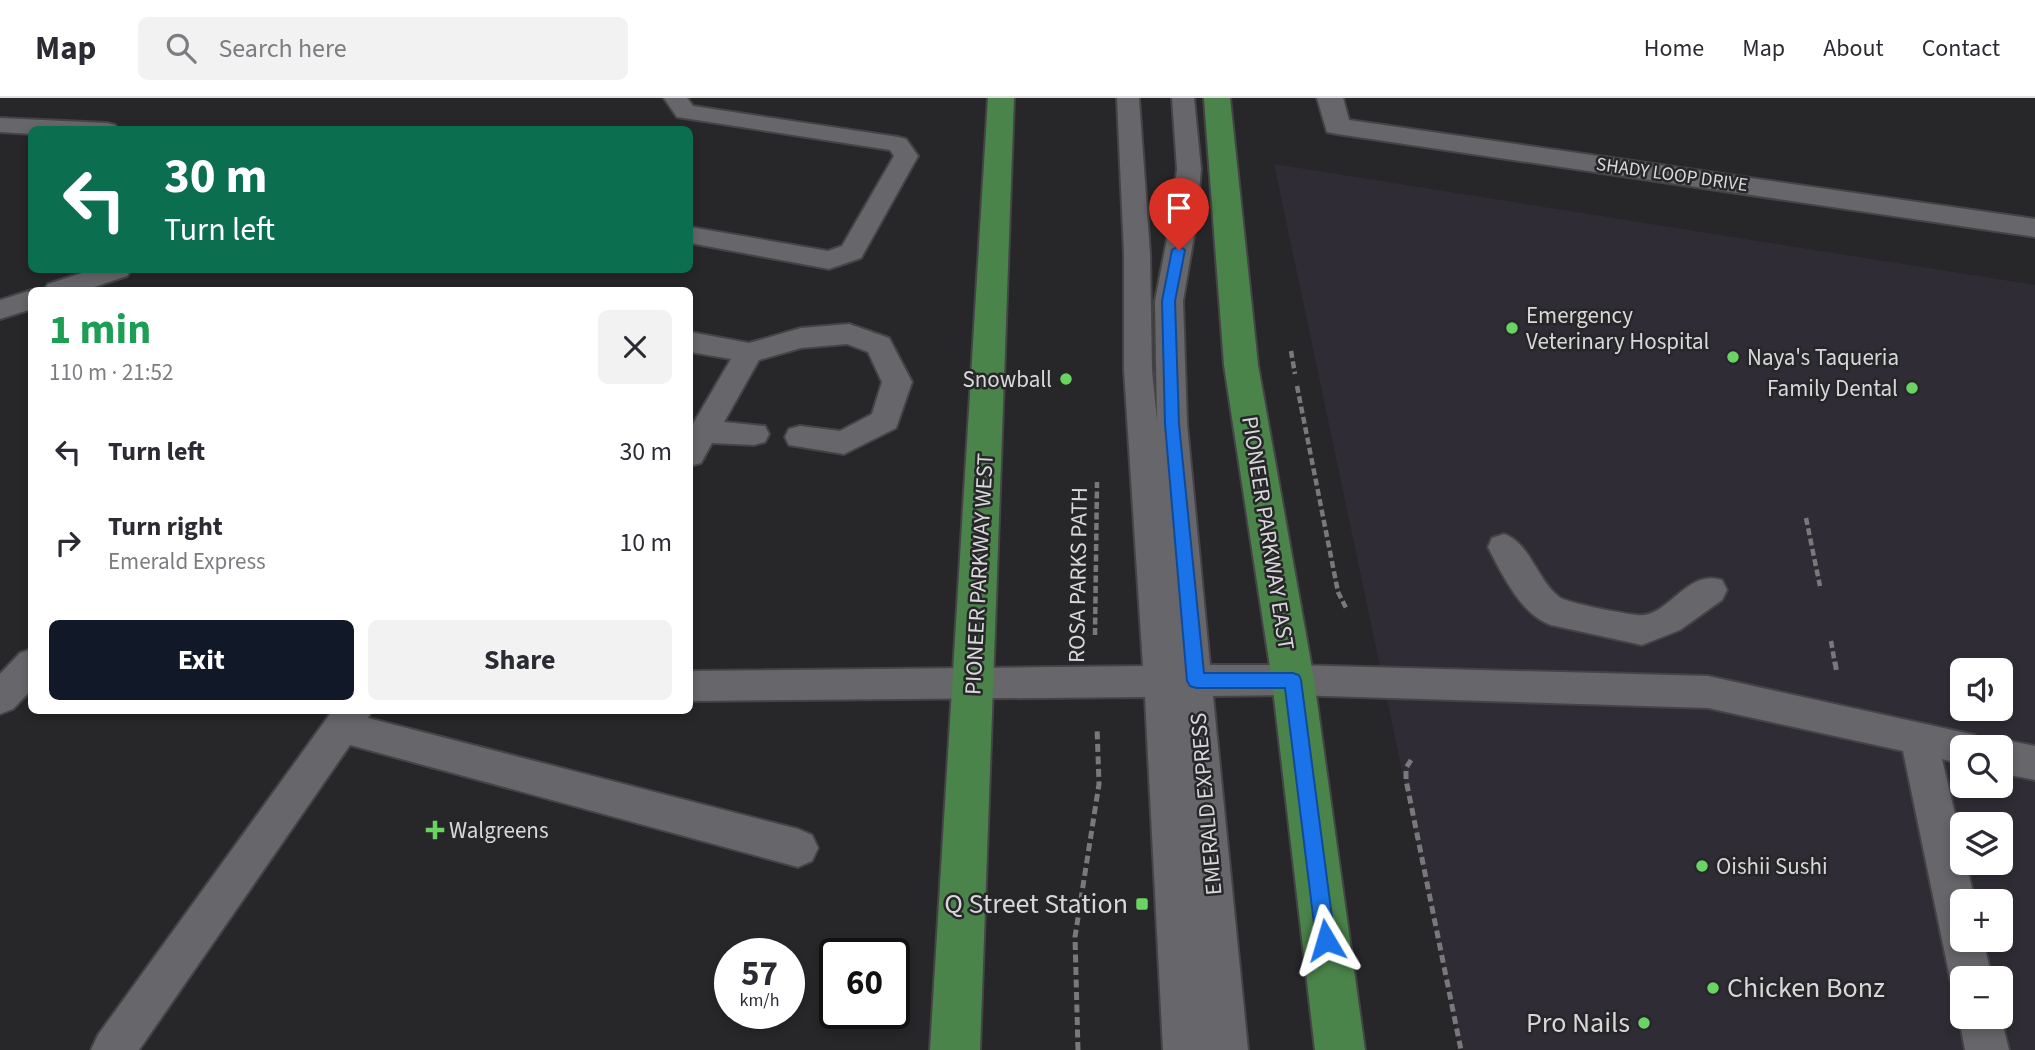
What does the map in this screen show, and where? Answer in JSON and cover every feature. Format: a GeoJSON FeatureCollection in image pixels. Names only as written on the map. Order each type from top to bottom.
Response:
{"type":"FeatureCollection","features":[{"type":"Feature","properties":{"kind":"main road","name":"PIONEER PARKWAY WEST"},"geometry":{"type":"LineString","coordinates":[[955,1050],[1001,98]]}},
{"type":"Feature","properties":{"kind":"main road","name":"PIONEER PARKWAY EAST"},"geometry":{"type":"LineString","coordinates":[[1217,98],[1241,365],[1293,680],[1340,1050]]}},
{"type":"Feature","properties":{"kind":"street","name":"SHADY LOOP DRIVE"},"geometry":{"type":"LineString","coordinates":[[1330,98],[1337,126],[2035,228]]}},
{"type":"Feature","properties":{"kind":"lane"},"geometry":{"type":"LineString","coordinates":[[675,98],[685,112],[898,144],[906,156],[852,252],[829,260],[693,236]]}},
{"type":"Feature","properties":{"kind":"lane"},"geometry":{"type":"LineString","coordinates":[[736,119],[751,98]]}},
{"type":"Feature","properties":{"kind":"lane","name":"EMERALD EXPRESS"},"geometry":{"type":"LineString","coordinates":[[1128,98],[1137,253],[1138,370],[1226,1050]]}},
{"type":"Feature","properties":{"kind":"lane","name":"EMERALD EXPRESS"},"geometry":{"type":"LineString","coordinates":[[1183,98],[1189,169],[1183,224],[1169,301],[1185,1050]]}},
{"type":"Feature","properties":{"kind":"lane"},"geometry":{"type":"LineString","coordinates":[[0,125],[46,126]]}},
{"type":"Feature","properties":{"kind":"lane"},"geometry":{"type":"LineString","coordinates":[[67,287],[109,273]]}},
{"type":"Feature","properties":{"kind":"lane"},"geometry":{"type":"LineString","coordinates":[[0,310],[28,300]]}},
{"type":"Feature","properties":{"kind":"lane"},"geometry":{"type":"LineString","coordinates":[[693,343],[749,353],[801,338],[849,334],[879,345],[897,382],[885,420],[844,443],[800,437]]}},
{"type":"Feature","properties":{"kind":"lane"},"geometry":{"type":"LineString","coordinates":[[696,444],[749,353]]}},
{"type":"Feature","properties":{"kind":"lane"},"geometry":{"type":"LineString","coordinates":[[696,444],[754,435]]}},
{"type":"Feature","properties":{"kind":"lane"},"geometry":{"type":"LineString","coordinates":[[1504,547],[1532,591],[1551,611],[1642,631],[1668,620],[1710,590]]}},
{"type":"Feature","properties":{"kind":"lane"},"geometry":{"type":"LineString","coordinates":[[0,698],[28,668]]}},
{"type":"Feature","properties":{"kind":"lane"},"geometry":{"type":"LineString","coordinates":[[693,686],[973,681],[1293,680],[1708,692],[1950,744]]}},
{"type":"Feature","properties":{"kind":"lane"},"geometry":{"type":"LineString","coordinates":[[113,1050],[348,719],[798,848]]}},
{"type":"Feature","properties":{"kind":"lane"},"geometry":{"type":"LineString","coordinates":[[1919,738],[1951,889]]}},
{"type":"Feature","properties":{"kind":"lane"},"geometry":{"type":"LineString","coordinates":[[2013,759],[2035,763]]}},
{"type":"Feature","properties":{"kind":"lane"},"geometry":{"type":"LineString","coordinates":[[1982,1029],[1987,1050]]}},
{"type":"Feature","properties":{"kind":"path"},"geometry":{"type":"LineString","coordinates":[[1290,342],[1338,593],[1347,610]]}},
{"type":"Feature","properties":{"kind":"path","name":"ROSA PARKS PATH"},"geometry":{"type":"LineString","coordinates":[[1078,1050],[1074,937],[1099,783],[1094,681],[1097,479]]}},
{"type":"Feature","properties":{"kind":"path"},"geometry":{"type":"LineString","coordinates":[[1806,518],[1820,586]]}},
{"type":"Feature","properties":{"kind":"path"},"geometry":{"type":"LineString","coordinates":[[1831,641],[1837,673]]}},
{"type":"Feature","properties":{"kind":"path"},"geometry":{"type":"LineString","coordinates":[[1411,760],[1406,768],[1406,779],[1461,1050]]}},
{"type":"Feature","properties":{"kind":"shaded area"},"geometry":{"type":"Polygon","coordinates":[[[1274,164],[2035,285],[2035,1050],[1461,1050],[1274,164]]]}},
{"type":"Feature","properties":{"kind":"place","name":"Emergency Veterinary Hospital"},"geometry":{"type":"Point","coordinates":[1512,328]}},
{"type":"Feature","properties":{"kind":"place","name":"Naya's Taqueria"},"geometry":{"type":"Point","coordinates":[1733,357]}},
{"type":"Feature","properties":{"kind":"place","name":"Snowball"},"geometry":{"type":"Point","coordinates":[1066,379]}},
{"type":"Feature","properties":{"kind":"place","name":"Family Dental"},"geometry":{"type":"Point","coordinates":[1912,388]}},
{"type":"Feature","properties":{"kind":"place","name":"Walgreens"},"geometry":{"type":"Point","coordinates":[435,830]}},
{"type":"Feature","properties":{"kind":"place","name":"Oishii Sushi"},"geometry":{"type":"Point","coordinates":[1702,866]}},
{"type":"Feature","properties":{"kind":"place","name":"Q Street Station"},"geometry":{"type":"Point","coordinates":[1142,904]}},
{"type":"Feature","properties":{"kind":"place","name":"Chicken Bonz"},"geometry":{"type":"Point","coordinates":[1713,988]}},
{"type":"Feature","properties":{"kind":"place","name":"Pro Nails"},"geometry":{"type":"Point","coordinates":[1644,1023]}},
{"type":"Feature","properties":{"kind":"route"},"geometry":{"type":"LineString","coordinates":[[1179,250],[1169,301],[1172,424],[1196,681],[1293,680],[1326,940]]}}]}
